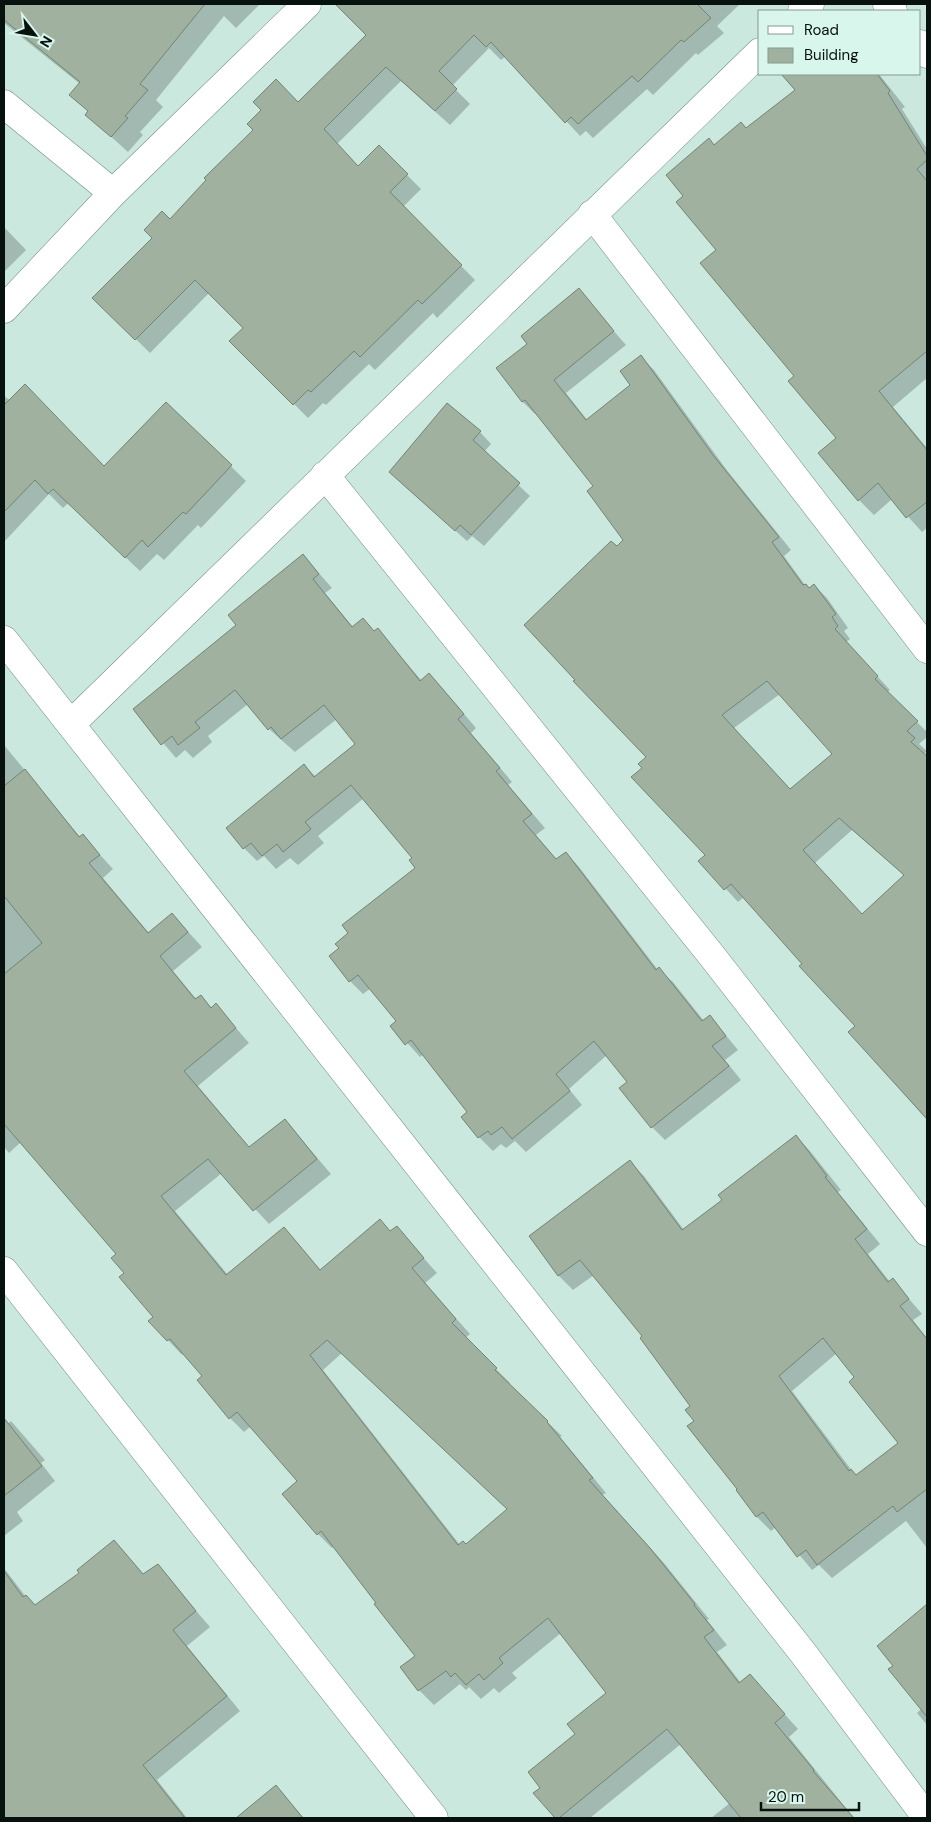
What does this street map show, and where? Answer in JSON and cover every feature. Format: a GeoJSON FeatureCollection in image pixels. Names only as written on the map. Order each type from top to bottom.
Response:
{"type":"FeatureCollection","features":[{"type":"Feature","properties":{"kind":"street"},"geometry":{"type":"LineString","coordinates":[[4,310],[113,193],[307,4]]}},
{"type":"Feature","properties":{"kind":"street"},"geometry":{"type":"LineString","coordinates":[[71,724],[758,54]]}},
{"type":"Feature","properties":{"kind":"street"},"geometry":{"type":"LineString","coordinates":[[4,104],[113,193]]}},
{"type":"Feature","properties":{"kind":"street"},"geometry":{"type":"LineString","coordinates":[[592,214],[927,649]]}},
{"type":"Feature","properties":{"kind":"street"},"geometry":{"type":"LineString","coordinates":[[325,475],[712,956],[927,1232]]}},
{"type":"Feature","properties":{"kind":"street"},"geometry":{"type":"LineString","coordinates":[[4,640],[802,1653],[927,1818]]}},
{"type":"Feature","properties":{"kind":"street"},"geometry":{"type":"LineString","coordinates":[[4,1271],[434,1818]]}},
{"type":"Feature","properties":{"kind":"building"},"geometry":{"type":"Polygon","coordinates":[[[4,4],[205,4],[140,84],[148,90],[125,116],[128,118],[111,137],[85,115],[88,111],[69,95],[80,82],[4,20],[4,4]]]}},
{"type":"Feature","properties":{"kind":"building"},"geometry":{"type":"Polygon","coordinates":[[[335,4],[697,4],[711,18],[684,42],[681,40],[638,82],[632,76],[578,124],[571,117],[565,123],[491,42],[486,47],[474,35],[439,71],[457,89],[435,111],[386,67],[324,129],[358,166],[379,145],[408,174],[390,192],[462,265],[422,304],[418,300],[360,357],[354,351],[311,392],[308,390],[293,405],[229,341],[243,328],[195,280],[135,340],[92,298],[152,238],[144,230],[162,211],[170,219],[206,180],[204,178],[253,130],[247,124],[261,110],[253,102],[276,79],[298,102],[366,35],[335,4]]]}},
{"type":"Feature","properties":{"kind":"building"},"geometry":{"type":"Polygon","coordinates":[[[782,75],[878,75],[890,91],[888,93],[927,156],[927,160],[917,169],[927,181],[927,351],[879,391],[927,450],[927,502],[906,518],[878,483],[858,501],[818,453],[836,438],[788,381],[794,376],[700,263],[716,250],[676,202],[683,196],[666,175],[709,138],[714,145],[741,122],[746,128],[795,90],[782,75]]]}},
{"type":"Feature","properties":{"kind":"building"},"geometry":{"type":"Polygon","coordinates":[[[579,288],[614,331],[554,380],[586,420],[630,385],[620,371],[641,355],[713,455],[779,537],[772,542],[803,585],[806,584],[809,588],[814,584],[836,614],[832,617],[838,626],[835,629],[878,676],[875,679],[918,721],[907,731],[915,738],[911,742],[927,756],[927,1119],[848,1032],[855,1026],[799,966],[802,964],[731,884],[724,890],[698,861],[705,855],[631,777],[642,768],[638,764],[646,757],[573,681],[575,680],[524,625],[611,541],[617,546],[623,540],[587,491],[593,486],[525,400],[522,402],[496,368],[527,344],[521,336],[579,288]],[[767,681],[722,715],[790,789],[832,754],[767,681]],[[839,818],[803,850],[862,914],[904,875],[839,818]]]}},
{"type":"Feature","properties":{"kind":"building"},"geometry":{"type":"Polygon","coordinates":[[[25,384],[104,466],[166,402],[232,465],[186,514],[183,512],[148,547],[142,540],[125,558],[53,489],[48,494],[35,480],[4,512],[4,405],[25,384]]]}},
{"type":"Feature","properties":{"kind":"building"},"geometry":{"type":"Polygon","coordinates":[[[447,403],[481,431],[473,440],[520,483],[471,535],[460,525],[455,531],[389,472],[447,403]]]}},
{"type":"Feature","properties":{"kind":"building"},"geometry":{"type":"Polygon","coordinates":[[[303,554],[319,574],[313,579],[352,627],[363,618],[374,631],[378,628],[420,681],[429,673],[464,714],[458,719],[500,768],[496,771],[532,814],[523,821],[556,859],[566,852],[656,970],[659,967],[702,1021],[710,1015],[726,1036],[712,1046],[729,1066],[651,1128],[619,1088],[627,1082],[594,1041],[556,1074],[570,1091],[512,1139],[502,1127],[491,1135],[488,1131],[478,1138],[461,1117],[467,1112],[411,1040],[405,1045],[390,1026],[396,1021],[358,975],[349,982],[329,956],[339,948],[335,944],[348,933],[342,925],[415,868],[409,860],[412,858],[351,785],[305,822],[311,829],[283,852],[277,844],[262,856],[251,843],[243,849],[226,828],[304,764],[314,777],[355,744],[324,705],[281,739],[271,727],[268,730],[235,690],[195,722],[200,728],[178,745],[172,736],[161,745],[133,709],[236,625],[228,615],[303,554]]]}},
{"type":"Feature","properties":{"kind":"building"},"geometry":{"type":"Polygon","coordinates":[[[25,769],[79,837],[83,834],[100,855],[89,863],[148,933],[172,913],[188,932],[160,956],[195,999],[201,995],[211,1008],[216,1003],[236,1028],[184,1071],[249,1147],[285,1119],[317,1159],[253,1211],[208,1159],[161,1196],[226,1275],[284,1227],[320,1270],[380,1219],[390,1231],[397,1226],[424,1258],[412,1268],[456,1319],[452,1323],[497,1368],[495,1370],[548,1421],[593,1478],[589,1480],[650,1548],[714,1630],[704,1637],[739,1683],[750,1674],[785,1714],[775,1723],[854,1818],[741,1818],[667,1729],[559,1818],[555,1818],[533,1793],[540,1788],[528,1772],[575,1734],[567,1724],[606,1693],[548,1618],[499,1658],[503,1663],[484,1680],[479,1674],[466,1685],[455,1673],[451,1677],[446,1671],[418,1691],[400,1667],[415,1656],[374,1604],[376,1603],[321,1531],[317,1535],[282,1494],[297,1481],[237,1412],[229,1419],[197,1380],[202,1376],[170,1339],[167,1341],[148,1321],[153,1317],[119,1277],[124,1273],[111,1258],[116,1254],[4,1124],[4,974],[42,943],[4,896],[4,786],[25,769]],[[327,1340],[310,1355],[458,1545],[463,1541],[466,1544],[507,1509],[327,1340]]]}},
{"type":"Feature","properties":{"kind":"building"},"geometry":{"type":"Polygon","coordinates":[[[796,1135],[827,1176],[825,1177],[867,1229],[855,1239],[888,1282],[893,1278],[909,1299],[900,1306],[927,1339],[927,1489],[897,1512],[893,1506],[817,1565],[806,1550],[797,1557],[763,1512],[756,1517],[737,1489],[687,1426],[694,1421],[685,1410],[690,1406],[640,1338],[642,1336],[580,1260],[558,1276],[529,1236],[630,1160],[682,1230],[722,1200],[718,1195],[796,1135]],[[823,1338],[779,1376],[849,1471],[851,1469],[856,1475],[898,1443],[849,1382],[854,1377],[823,1338]]]}},
{"type":"Feature","properties":{"kind":"building"},"geometry":{"type":"Polygon","coordinates":[[[4,1418],[42,1466],[4,1496],[4,1418]]]}},
{"type":"Feature","properties":{"kind":"building"},"geometry":{"type":"Polygon","coordinates":[[[114,1540],[143,1574],[158,1564],[196,1611],[173,1630],[227,1696],[143,1765],[185,1818],[4,1818],[4,1571],[23,1597],[26,1595],[35,1605],[79,1573],[77,1570],[114,1540]]]}},
{"type":"Feature","properties":{"kind":"building"},"geometry":{"type":"Polygon","coordinates":[[[927,1604],[927,1717],[888,1669],[893,1666],[877,1646],[927,1604]]]}},
{"type":"Feature","properties":{"kind":"building"},"geometry":{"type":"Polygon","coordinates":[[[276,1785],[303,1818],[236,1818],[276,1785]]]}}]}
